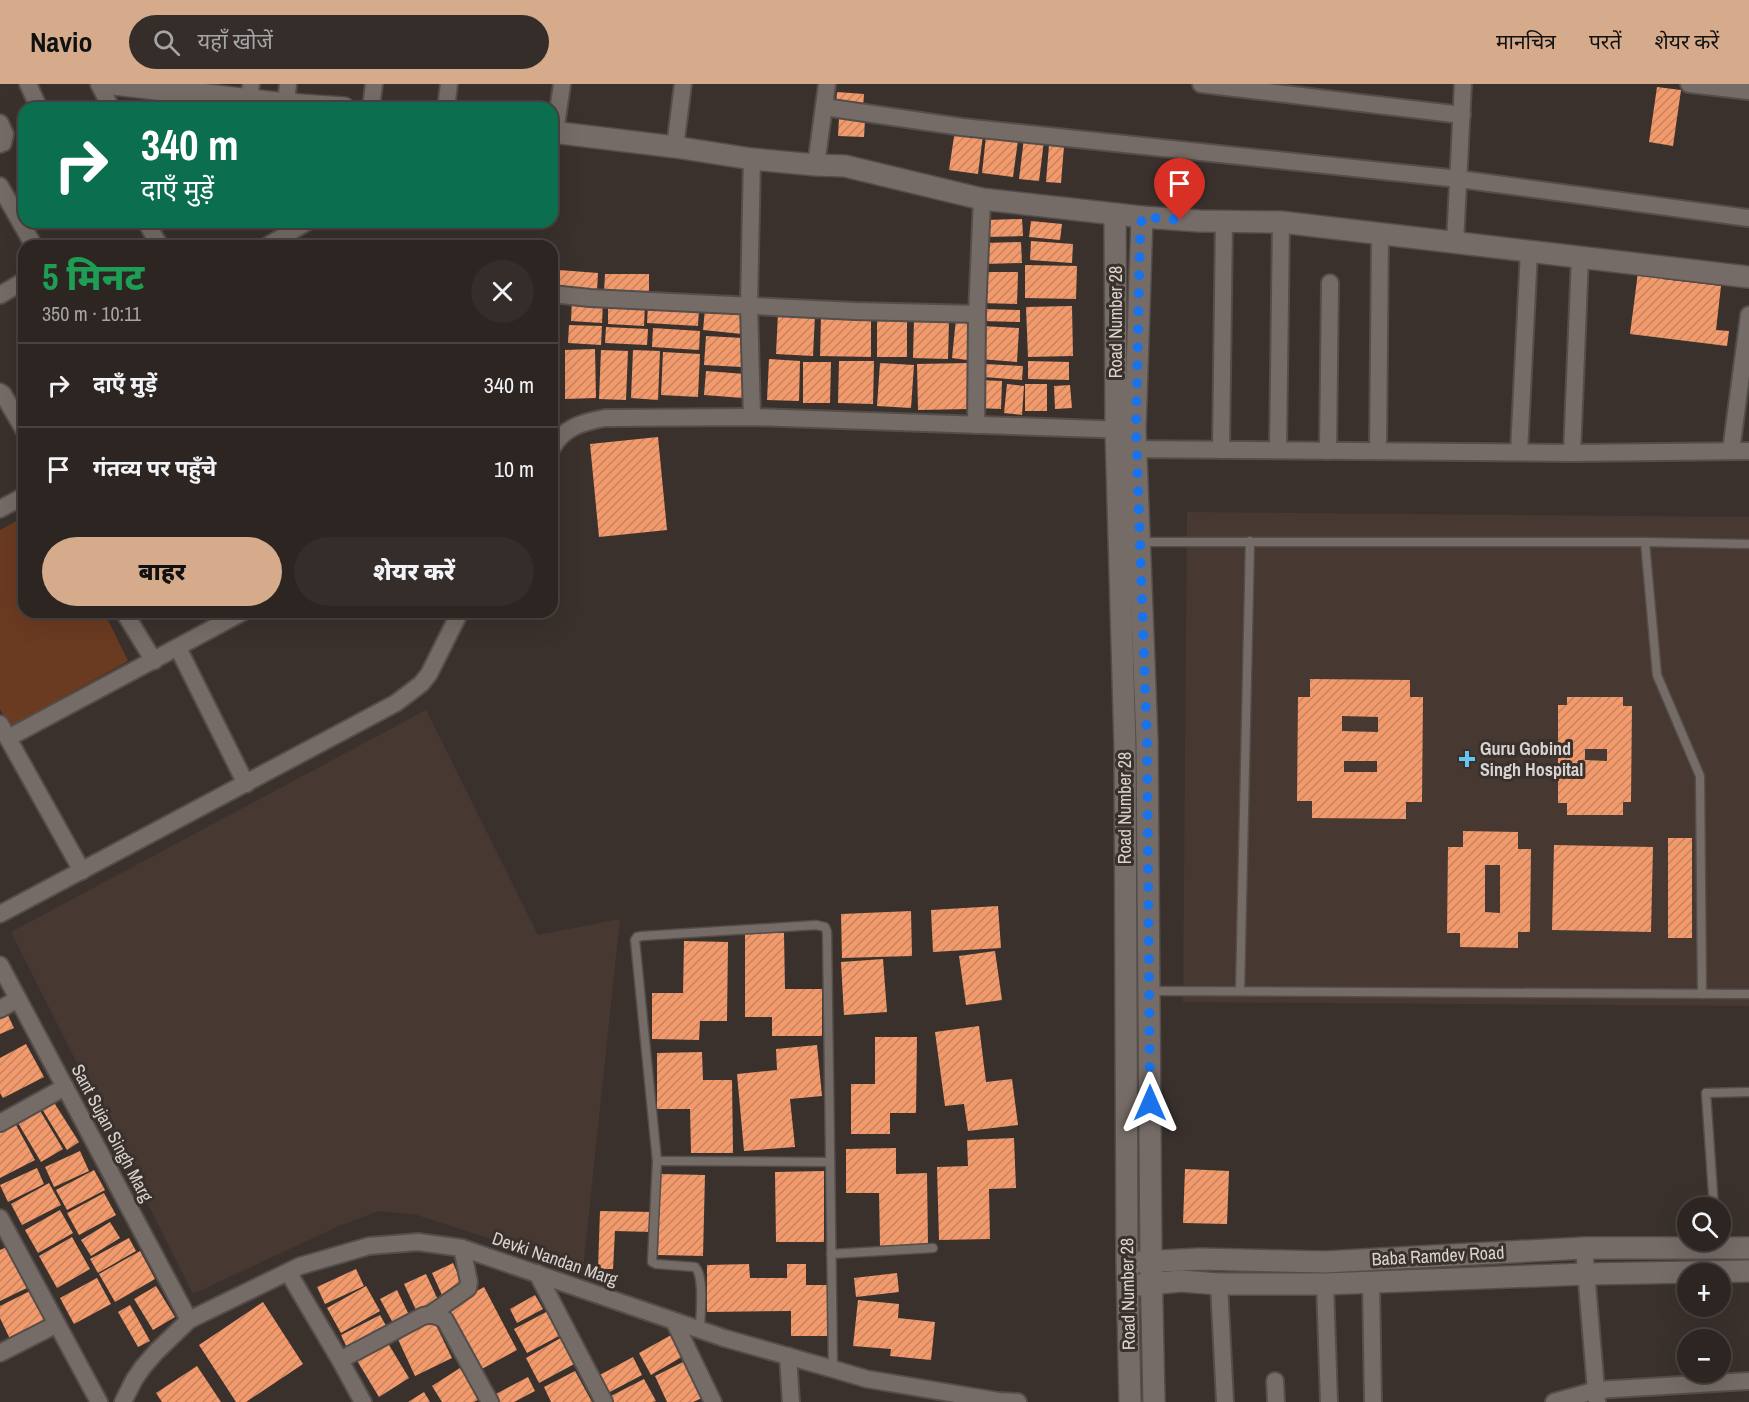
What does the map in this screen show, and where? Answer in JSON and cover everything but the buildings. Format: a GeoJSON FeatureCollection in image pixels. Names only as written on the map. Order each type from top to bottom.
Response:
{"type":"FeatureCollection","features":[{"type":"Feature","properties":{"kind":"street"},"geometry":{"type":"LineString","coordinates":[[28,84],[36,102]]}},
{"type":"Feature","properties":{"kind":"street"},"geometry":{"type":"LineString","coordinates":[[99,84],[108,102]]}},
{"type":"Feature","properties":{"kind":"street"},"geometry":{"type":"LineString","coordinates":[[114,84],[250,92],[294,100]]}},
{"type":"Feature","properties":{"kind":"street"},"geometry":{"type":"LineString","coordinates":[[372,102],[374,84]]}},
{"type":"Feature","properties":{"kind":"street"},"geometry":{"type":"LineString","coordinates":[[447,102],[449,84]]}},
{"type":"Feature","properties":{"kind":"street"},"geometry":{"type":"LineString","coordinates":[[558,108],[562,84]]}},
{"type":"Feature","properties":{"kind":"street"},"geometry":{"type":"LineString","coordinates":[[675,147],[683,84]]}},
{"type":"Feature","properties":{"kind":"street"},"geometry":{"type":"LineString","coordinates":[[816,165],[827,84]]}},
{"type":"Feature","properties":{"kind":"street"},"geometry":{"type":"LineString","coordinates":[[1201,84],[1462,115]]}},
{"type":"Feature","properties":{"kind":"street"},"geometry":{"type":"LineString","coordinates":[[1455,243],[1463,84]]}},
{"type":"Feature","properties":{"kind":"street"},"geometry":{"type":"LineString","coordinates":[[1689,84],[1749,91]]}},
{"type":"Feature","properties":{"kind":"street"},"geometry":{"type":"LineString","coordinates":[[824,106],[962,127],[1459,179],[1749,218]]}},
{"type":"Feature","properties":{"kind":"street"},"geometry":{"type":"LineString","coordinates":[[0,123],[5,134],[3,143],[0,144]]}},
{"type":"Feature","properties":{"kind":"street"},"geometry":{"type":"LineString","coordinates":[[558,132],[752,159],[845,166],[982,199],[1142,217],[1199,221],[1281,222],[1749,277]]}},
{"type":"Feature","properties":{"kind":"street"},"geometry":{"type":"LineString","coordinates":[[752,159],[749,305],[752,417]]}},
{"type":"Feature","properties":{"kind":"street"},"geometry":{"type":"LineString","coordinates":[[0,186],[18,218]]}},
{"type":"Feature","properties":{"kind":"street"},"geometry":{"type":"LineString","coordinates":[[976,425],[977,314],[982,199]]}},
{"type":"Feature","properties":{"kind":"street","name":"Road Number 28"},"geometry":{"type":"LineString","coordinates":[[1115,214],[1130,542],[1147,741],[1154,1402]]}},
{"type":"Feature","properties":{"kind":"street","name":"Road Number 28"},"geometry":{"type":"LineString","coordinates":[[1126,439],[1142,217]]}},
{"type":"Feature","properties":{"kind":"street"},"geometry":{"type":"LineString","coordinates":[[1221,450],[1224,220]]}},
{"type":"Feature","properties":{"kind":"street"},"geometry":{"type":"LineString","coordinates":[[1278,450],[1281,222]]}},
{"type":"Feature","properties":{"kind":"street"},"geometry":{"type":"LineString","coordinates":[[280,240],[298,228]]}},
{"type":"Feature","properties":{"kind":"street"},"geometry":{"type":"LineString","coordinates":[[1377,451],[1380,234]]}},
{"type":"Feature","properties":{"kind":"street"},"geometry":{"type":"LineString","coordinates":[[1519,452],[1528,251]]}},
{"type":"Feature","properties":{"kind":"street"},"geometry":{"type":"LineString","coordinates":[[1572,453],[1580,257]]}},
{"type":"Feature","properties":{"kind":"street"},"geometry":{"type":"LineString","coordinates":[[1328,451],[1330,283]]}},
{"type":"Feature","properties":{"kind":"street"},"geometry":{"type":"LineString","coordinates":[[0,295],[18,284]]}},
{"type":"Feature","properties":{"kind":"street"},"geometry":{"type":"LineString","coordinates":[[558,295],[855,311],[977,314]]}},
{"type":"Feature","properties":{"kind":"street"},"geometry":{"type":"LineString","coordinates":[[1731,452],[1749,315]]}},
{"type":"Feature","properties":{"kind":"street"},"geometry":{"type":"LineString","coordinates":[[0,392],[18,420]]}},
{"type":"Feature","properties":{"kind":"street"},"geometry":{"type":"LineString","coordinates":[[558,438],[583,422],[606,418],[752,417],[976,425],[1221,450],[1572,453],[1749,451]]}},
{"type":"Feature","properties":{"kind":"street"},"geometry":{"type":"LineString","coordinates":[[0,509],[18,499]]}},
{"type":"Feature","properties":{"kind":"street","name":"Road Number 28"},"geometry":{"type":"LineString","coordinates":[[1130,542],[1125,747],[1127,1286],[1130,1402]]}},
{"type":"Feature","properties":{"kind":"street"},"geometry":{"type":"LineString","coordinates":[[128,618],[154,661]]}},
{"type":"Feature","properties":{"kind":"street"},"geometry":{"type":"LineString","coordinates":[[81,871],[4,731],[154,661],[232,618]]}},
{"type":"Feature","properties":{"kind":"street"},"geometry":{"type":"LineString","coordinates":[[0,914],[396,703],[411,693],[429,674],[457,618]]}},
{"type":"Feature","properties":{"kind":"street"},"geometry":{"type":"LineString","coordinates":[[178,648],[246,784]]}},
{"type":"Feature","properties":{"kind":"street","name":"Sant Sujan Singh Marg"},"geometry":{"type":"LineString","coordinates":[[0,965],[189,1320]]}},
{"type":"Feature","properties":{"kind":"street"},"geometry":{"type":"LineString","coordinates":[[0,1009],[18,999]]}},
{"type":"Feature","properties":{"kind":"street"},"geometry":{"type":"LineString","coordinates":[[0,1123],[65,1087]]}},
{"type":"Feature","properties":{"kind":"street"},"geometry":{"type":"LineString","coordinates":[[0,1218],[6,1243],[57,1324],[99,1402]]}},
{"type":"Feature","properties":{"kind":"street","name":"Devki Nandan Marg"},"geometry":{"type":"LineString","coordinates":[[123,1402],[143,1367],[189,1320],[300,1266],[369,1246],[418,1242],[462,1248],[700,1330],[867,1379],[998,1401],[1018,1402]]}},
{"type":"Feature","properties":{"kind":"street","name":"Baba Ramdev Road"},"geometry":{"type":"LineString","coordinates":[[1127,1263],[1200,1259],[1325,1262],[1677,1245]]}},
{"type":"Feature","properties":{"kind":"street","name":"Baba Ramdev Road"},"geometry":{"type":"LineString","coordinates":[[1731,1246],[1749,1248]]}},
{"type":"Feature","properties":{"kind":"street"},"geometry":{"type":"LineString","coordinates":[[340,1360],[423,1316],[431,1314],[468,1288],[469,1281],[462,1248]]}},
{"type":"Feature","properties":{"kind":"street"},"geometry":{"type":"LineString","coordinates":[[1584,1248],[1597,1396]]}},
{"type":"Feature","properties":{"kind":"street"},"geometry":{"type":"LineString","coordinates":[[1127,1286],[1181,1281],[1219,1284],[1325,1284],[1586,1274],[1749,1271]]}},
{"type":"Feature","properties":{"kind":"street"},"geometry":{"type":"LineString","coordinates":[[288,1272],[363,1402]]}},
{"type":"Feature","properties":{"kind":"street"},"geometry":{"type":"LineString","coordinates":[[537,1273],[604,1402]]}},
{"type":"Feature","properties":{"kind":"street"},"geometry":{"type":"LineString","coordinates":[[1371,1282],[1373,1402]]}},
{"type":"Feature","properties":{"kind":"street"},"geometry":{"type":"LineString","coordinates":[[1219,1284],[1225,1402]]}},
{"type":"Feature","properties":{"kind":"street"},"geometry":{"type":"LineString","coordinates":[[1325,1284],[1329,1402]]}},
{"type":"Feature","properties":{"kind":"street"},"geometry":{"type":"LineString","coordinates":[[431,1314],[445,1320],[490,1402]]}},
{"type":"Feature","properties":{"kind":"street"},"geometry":{"type":"LineString","coordinates":[[674,1320],[713,1402]]}},
{"type":"Feature","properties":{"kind":"street"},"geometry":{"type":"LineString","coordinates":[[0,1353],[57,1324]]}},
{"type":"Feature","properties":{"kind":"street"},"geometry":{"type":"LineString","coordinates":[[788,1356],[791,1402]]}},
{"type":"Feature","properties":{"kind":"street"},"geometry":{"type":"LineString","coordinates":[[1275,1381],[1276,1402]]}},
{"type":"Feature","properties":{"kind":"street"},"geometry":{"type":"LineString","coordinates":[[1554,1402],[1749,1381]]}},
{"type":"Feature","properties":{"kind":"street"},"geometry":{"type":"LineString","coordinates":[[901,1385],[903,1402]]}},
{"type":"Feature","properties":{"kind":"lane"},"geometry":{"type":"LineString","coordinates":[[1240,991],[1250,541]]}},
{"type":"Feature","properties":{"kind":"lane"},"geometry":{"type":"LineString","coordinates":[[1130,542],[1749,544]]}},
{"type":"Feature","properties":{"kind":"lane"},"geometry":{"type":"LineString","coordinates":[[1645,542],[1657,675],[1700,776],[1702,993]]}},
{"type":"Feature","properties":{"kind":"lane"},"geometry":{"type":"LineString","coordinates":[[700,1330],[699,1271],[695,1267],[652,1262],[657,1161],[635,940],[638,937],[816,925],[825,927],[827,932],[833,1369]]}},
{"type":"Feature","properties":{"kind":"lane"},"geometry":{"type":"LineString","coordinates":[[1149,991],[1749,994]]}},
{"type":"Feature","properties":{"kind":"lane"},"geometry":{"type":"LineString","coordinates":[[1713,1197],[1706,1093],[1749,1092]]}},
{"type":"Feature","properties":{"kind":"lane"},"geometry":{"type":"LineString","coordinates":[[657,1161],[830,1162]]}},
{"type":"Feature","properties":{"kind":"lane"},"geometry":{"type":"LineString","coordinates":[[831,1254],[933,1248]]}},
{"type":"Feature","properties":{"kind":"shaded area","name":"Guru Gobind Singh Hospital"},"geometry":{"type":"Polygon","coordinates":[[[1187,512],[1749,517],[1749,1006],[1183,1002],[1187,512]]]}},
{"type":"Feature","properties":{"kind":"shaded area"},"geometry":{"type":"Polygon","coordinates":[[[18,520],[18,618],[107,618],[128,661],[10,727],[0,709],[0,530],[18,520]]]}},
{"type":"Feature","properties":{"kind":"shaded area"},"geometry":{"type":"Polygon","coordinates":[[[426,710],[538,935],[620,919],[583,1269],[417,1215],[379,1211],[339,1226],[193,1294],[11,932],[426,710]]]}},
{"type":"Feature","properties":{"kind":"place","name":"Guru Gobind Singh Hospital"},"geometry":{"type":"Point","coordinates":[1467,759]}},
{"type":"Feature","properties":{"kind":"route"},"geometry":{"type":"LineString","coordinates":[[1150,1103],[1147,741],[1136,430],[1140,235],[1142,217],[1180,220]]}}]}
